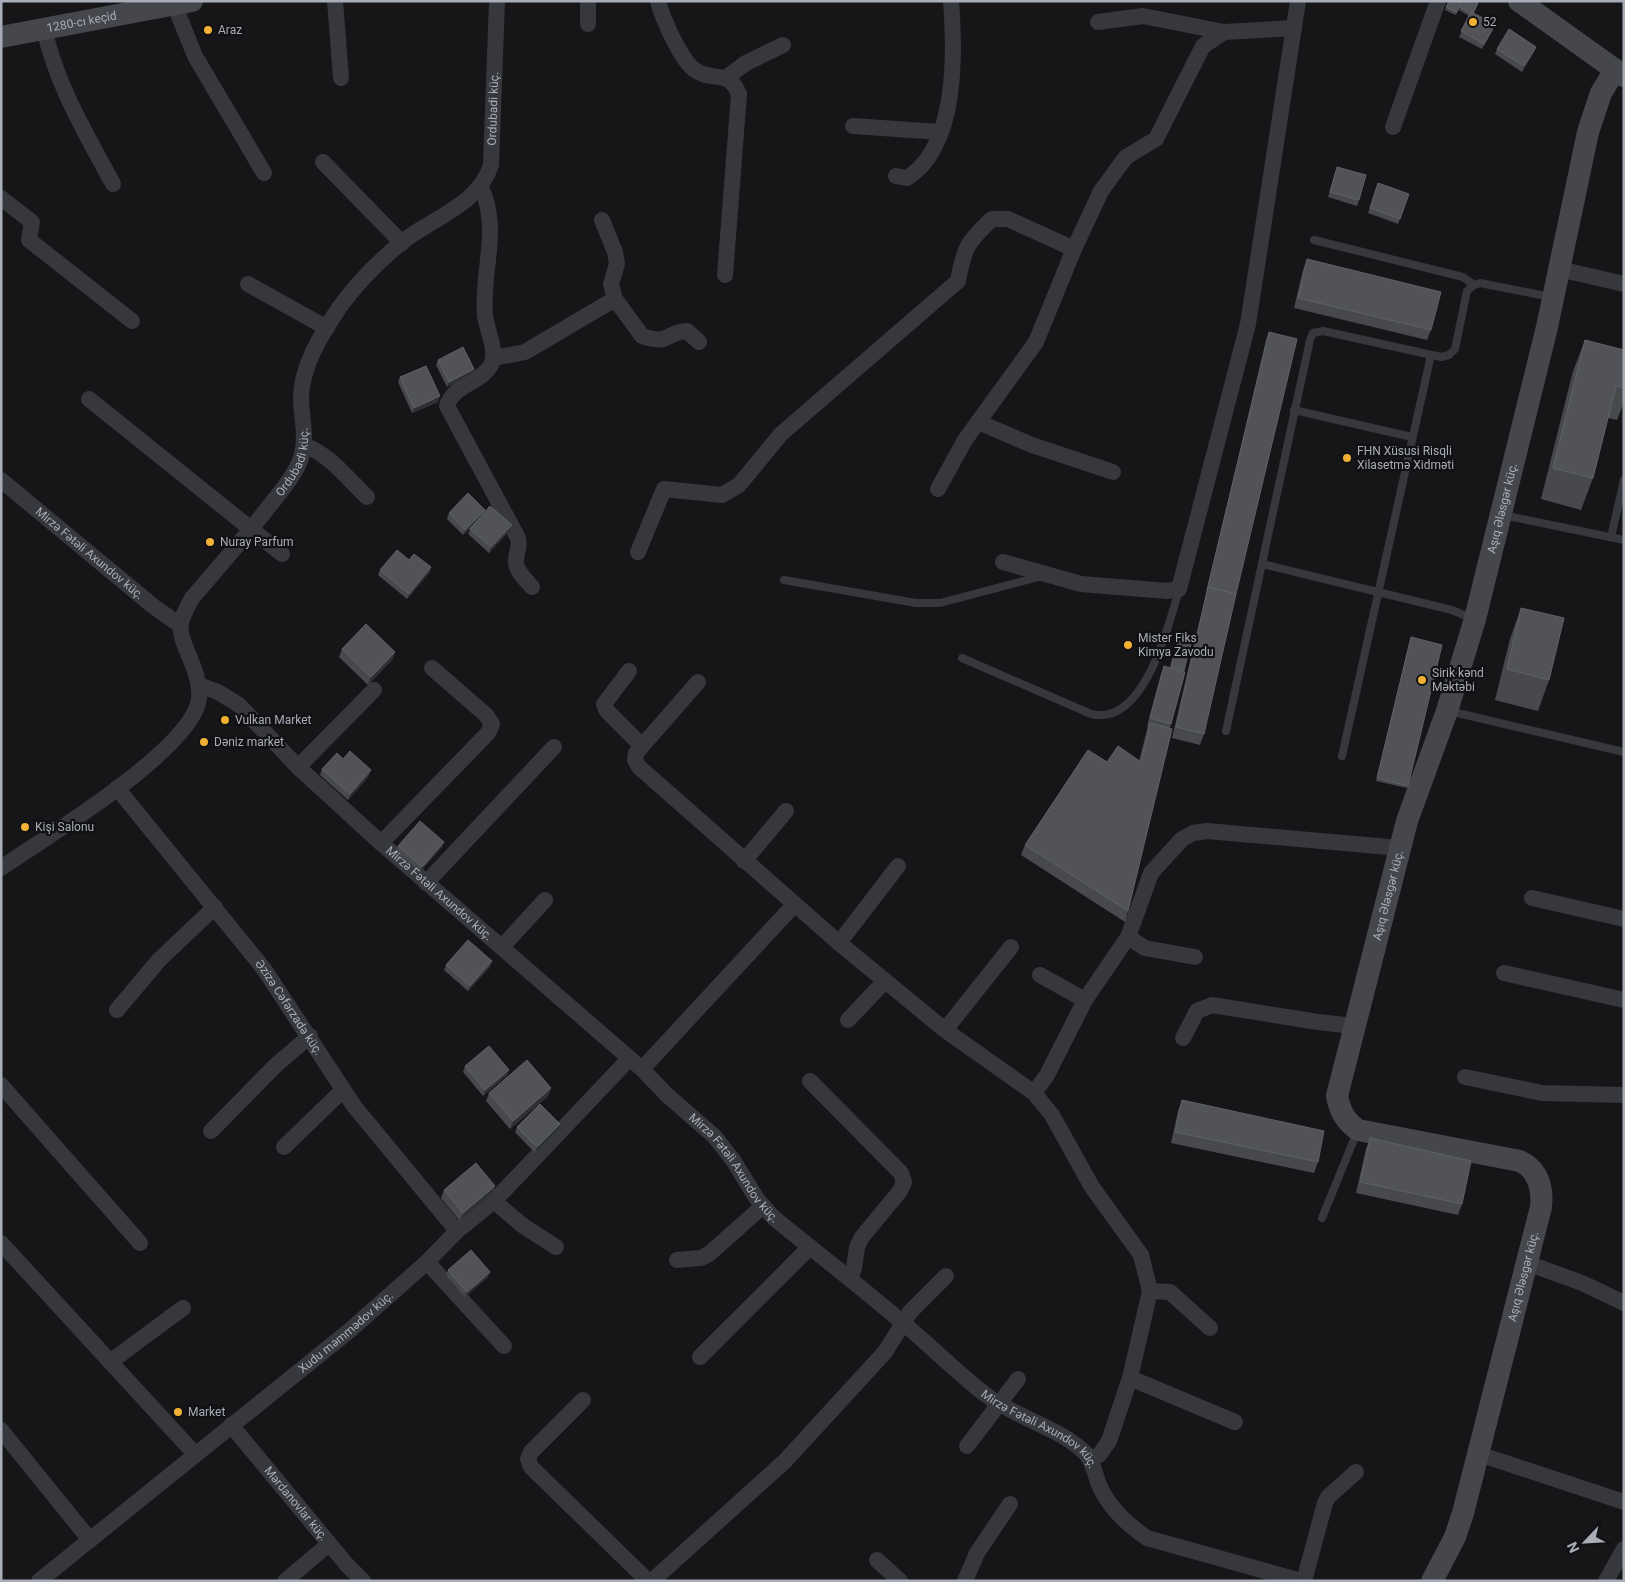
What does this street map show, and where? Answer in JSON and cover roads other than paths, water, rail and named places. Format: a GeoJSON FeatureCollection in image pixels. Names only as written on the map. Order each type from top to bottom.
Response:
{"type":"FeatureCollection","features":[{"type":"Feature","properties":{"kind":"street"},"geometry":{"type":"LineString","coordinates":[[335,1],[341,78]]}},
{"type":"Feature","properties":{"kind":"street","name":"Ordubadi küç."},"geometry":{"type":"LineString","coordinates":[[180,625],[192,598],[250,530],[295,470],[304,445],[301,399],[303,380],[311,356],[327,328],[354,289],[402,243],[481,187],[491,165],[497,1]]}},
{"type":"Feature","properties":{"kind":"street"},"geometry":{"type":"LineString","coordinates":[[588,1],[588,24]]}},
{"type":"Feature","properties":{"kind":"street"},"geometry":{"type":"LineString","coordinates":[[658,1],[665,21],[693,69],[702,75],[727,77],[735,85],[739,94],[725,274]]}},
{"type":"Feature","properties":{"kind":"street"},"geometry":{"type":"LineString","coordinates":[[896,176],[907,178],[915,173],[932,149],[940,132],[951,93],[955,63],[952,1]]}},
{"type":"Feature","properties":{"kind":"street"},"geometry":{"type":"LineString","coordinates":[[1003,562],[1046,575],[1097,586],[1166,591],[1179,589],[1248,324],[1298,1]]}},
{"type":"Feature","properties":{"kind":"street"},"geometry":{"type":"LineString","coordinates":[[1393,127],[1438,1]]}},
{"type":"Feature","properties":{"kind":"street"},"geometry":{"type":"LineString","coordinates":[[1519,1],[1620,73]]}},
{"type":"Feature","properties":{"kind":"street"},"geometry":{"type":"LineString","coordinates":[[183,3],[195,56],[264,173]]}},
{"type":"Feature","properties":{"kind":"street","name":"1280-cı keçid"},"geometry":{"type":"LineString","coordinates":[[1,37],[183,3]]}},
{"type":"Feature","properties":{"kind":"street"},"geometry":{"type":"LineString","coordinates":[[1098,22],[1143,16],[1224,32],[1294,28]]}},
{"type":"Feature","properties":{"kind":"street"},"geometry":{"type":"LineString","coordinates":[[44,28],[54,65],[77,117],[113,184]]}},
{"type":"Feature","properties":{"kind":"street"},"geometry":{"type":"LineString","coordinates":[[938,489],[965,440],[1036,342],[1074,249],[1101,191],[1126,157],[1156,139],[1203,46],[1224,32]]}},
{"type":"Feature","properties":{"kind":"street"},"geometry":{"type":"LineString","coordinates":[[727,77],[746,63],[783,45]]}},
{"type":"Feature","properties":{"kind":"street","name":"Aşıq Ələsgər küç."},"geometry":{"type":"LineString","coordinates":[[1432,1581],[1455,1536],[1480,1454],[1543,1193],[1540,1182],[1528,1165],[1520,1161],[1358,1130],[1349,1124],[1342,1114],[1337,1096],[1412,806],[1447,711],[1475,619],[1553,297],[1588,132],[1601,93],[1620,73]]}},
{"type":"Feature","properties":{"kind":"street"},"geometry":{"type":"LineString","coordinates":[[854,126],[940,132]]}},
{"type":"Feature","properties":{"kind":"street"},"geometry":{"type":"LineString","coordinates":[[323,162],[402,243]]}},
{"type":"Feature","properties":{"kind":"street"},"geometry":{"type":"LineString","coordinates":[[481,187],[488,202],[492,218],[484,297],[485,318],[494,358],[487,370],[449,398],[447,406],[518,538],[520,546],[515,561],[518,569],[532,587]]}},
{"type":"Feature","properties":{"kind":"street"},"geometry":{"type":"LineString","coordinates":[[1,198],[32,222],[29,240],[132,321]]}},
{"type":"Feature","properties":{"kind":"street"},"geometry":{"type":"LineString","coordinates":[[638,552],[664,489],[722,495],[739,485],[780,434],[958,281],[964,251],[992,219],[1008,219],[1074,249]]}},
{"type":"Feature","properties":{"kind":"street"},"geometry":{"type":"LineString","coordinates":[[602,220],[615,252],[617,264],[611,284],[614,299],[642,336],[661,341],[670,338],[680,331],[687,331],[700,342]]}},
{"type":"Feature","properties":{"kind":"street"},"geometry":{"type":"LineString","coordinates":[[1559,269],[1624,284]]}},
{"type":"Feature","properties":{"kind":"street"},"geometry":{"type":"LineString","coordinates":[[248,284],[327,328]]}},
{"type":"Feature","properties":{"kind":"street"},"geometry":{"type":"LineString","coordinates":[[494,358],[525,352],[614,299]]}},
{"type":"Feature","properties":{"kind":"street"},"geometry":{"type":"LineString","coordinates":[[89,399],[282,554]]}},
{"type":"Feature","properties":{"kind":"street"},"geometry":{"type":"LineString","coordinates":[[978,422],[1032,445],[1113,472]]}},
{"type":"Feature","properties":{"kind":"street"},"geometry":{"type":"LineString","coordinates":[[304,445],[325,457],[367,497]]}},
{"type":"Feature","properties":{"kind":"street","name":"Mirzə Fətəli Axundov küç."},"geometry":{"type":"LineString","coordinates":[[1,480],[152,606],[180,625]]}},
{"type":"Feature","properties":{"kind":"street"},"geometry":{"type":"LineString","coordinates":[[1,868],[116,788],[158,755],[180,732],[198,701],[199,685],[196,670],[180,625]]}},
{"type":"Feature","properties":{"kind":"street"},"geometry":{"type":"LineString","coordinates":[[381,843],[488,733],[492,724],[486,715],[432,668]]}},
{"type":"Feature","properties":{"kind":"street"},"geometry":{"type":"LineString","coordinates":[[629,671],[604,704],[607,711],[642,746]]}},
{"type":"Feature","properties":{"kind":"street"},"geometry":{"type":"LineString","coordinates":[[698,682],[642,746],[635,760],[639,767],[794,905],[885,981],[945,1030],[1034,1093],[1052,1115],[1092,1187],[1141,1255],[1150,1291],[1130,1378],[1109,1441],[1100,1454],[1091,1460]]}},
{"type":"Feature","properties":{"kind":"street","name":"Mirzə Fətəli Axundov küç."},"geometry":{"type":"LineString","coordinates":[[199,685],[218,692],[239,705],[298,767],[381,843],[636,1064],[667,1096],[719,1142],[762,1206],[904,1323],[999,1405],[1069,1440],[1083,1450],[1091,1460],[1100,1488],[1113,1509],[1147,1538],[1303,1581]]}},
{"type":"Feature","properties":{"kind":"street"},"geometry":{"type":"LineString","coordinates":[[298,767],[374,690]]}},
{"type":"Feature","properties":{"kind":"street"},"geometry":{"type":"LineString","coordinates":[[426,883],[554,747]]}},
{"type":"Feature","properties":{"kind":"street","name":"Əzizə Cəfərzadə küç."},"geometry":{"type":"LineString","coordinates":[[116,788],[175,862],[215,907],[274,983],[354,1106],[457,1231]]}},
{"type":"Feature","properties":{"kind":"street"},"geometry":{"type":"LineString","coordinates":[[744,861],[786,810]]}},
{"type":"Feature","properties":{"kind":"street"},"geometry":{"type":"LineString","coordinates":[[1034,1093],[1047,1075],[1085,1000],[1128,937],[1152,873],[1182,840],[1193,833],[1207,831],[1400,848]]}},
{"type":"Feature","properties":{"kind":"street"},"geometry":{"type":"LineString","coordinates":[[839,943],[898,866]]}},
{"type":"Feature","properties":{"kind":"street"},"geometry":{"type":"LineString","coordinates":[[1532,898],[1624,919]]}},
{"type":"Feature","properties":{"kind":"street"},"geometry":{"type":"LineString","coordinates":[[502,947],[545,900]]}},
{"type":"Feature","properties":{"kind":"street","name":"Xudu məmmədov küç."},"geometry":{"type":"LineString","coordinates":[[39,1581],[349,1331],[427,1262],[457,1231],[494,1201],[636,1064],[794,905]]}},
{"type":"Feature","properties":{"kind":"street"},"geometry":{"type":"LineString","coordinates":[[117,1010],[159,960],[215,907]]}},
{"type":"Feature","properties":{"kind":"street"},"geometry":{"type":"LineString","coordinates":[[1128,937],[1145,948],[1196,957]]}},
{"type":"Feature","properties":{"kind":"street"},"geometry":{"type":"LineString","coordinates":[[945,1030],[1012,947]]}},
{"type":"Feature","properties":{"kind":"street"},"geometry":{"type":"LineString","coordinates":[[1504,973],[1624,1000]]}},
{"type":"Feature","properties":{"kind":"street"},"geometry":{"type":"LineString","coordinates":[[1040,976],[1085,1000]]}},
{"type":"Feature","properties":{"kind":"street"},"geometry":{"type":"LineString","coordinates":[[848,1020],[885,981]]}},
{"type":"Feature","properties":{"kind":"street"},"geometry":{"type":"LineString","coordinates":[[1183,1038],[1197,1011],[1212,1004],[1318,1022],[1354,1026]]}},
{"type":"Feature","properties":{"kind":"street"},"geometry":{"type":"LineString","coordinates":[[211,1131],[276,1065],[310,1036]]}},
{"type":"Feature","properties":{"kind":"street"},"geometry":{"type":"LineString","coordinates":[[1465,1077],[1542,1093],[1624,1095]]}},
{"type":"Feature","properties":{"kind":"street"},"geometry":{"type":"LineString","coordinates":[[810,1081],[901,1173],[904,1182],[900,1191],[857,1247],[854,1268],[850,1279]]}},
{"type":"Feature","properties":{"kind":"street"},"geometry":{"type":"LineString","coordinates":[[1,1085],[140,1242]]}},
{"type":"Feature","properties":{"kind":"street"},"geometry":{"type":"LineString","coordinates":[[284,1147],[343,1090]]}},
{"type":"Feature","properties":{"kind":"street"},"geometry":{"type":"LineString","coordinates":[[494,1201],[522,1225],[556,1247]]}},
{"type":"Feature","properties":{"kind":"street"},"geometry":{"type":"LineString","coordinates":[[677,1260],[701,1258],[709,1254],[762,1206]]}},
{"type":"Feature","properties":{"kind":"street"},"geometry":{"type":"LineString","coordinates":[[1,1243],[195,1454]]}},
{"type":"Feature","properties":{"kind":"street"},"geometry":{"type":"LineString","coordinates":[[700,1356],[810,1247]]}},
{"type":"Feature","properties":{"kind":"street"},"geometry":{"type":"LineString","coordinates":[[427,1262],[504,1346]]}},
{"type":"Feature","properties":{"kind":"street"},"geometry":{"type":"LineString","coordinates":[[1527,1263],[1582,1283],[1624,1303]]}},
{"type":"Feature","properties":{"kind":"street"},"geometry":{"type":"LineString","coordinates":[[652,1581],[785,1461],[885,1352],[910,1312],[946,1276]]}},
{"type":"Feature","properties":{"kind":"street"},"geometry":{"type":"LineString","coordinates":[[1150,1291],[1170,1292],[1210,1328]]}},
{"type":"Feature","properties":{"kind":"street"},"geometry":{"type":"LineString","coordinates":[[110,1362],[183,1308]]}},
{"type":"Feature","properties":{"kind":"street"},"geometry":{"type":"LineString","coordinates":[[1130,1378],[1235,1422]]}},
{"type":"Feature","properties":{"kind":"street"},"geometry":{"type":"LineString","coordinates":[[966,1446],[1018,1379]]}},
{"type":"Feature","properties":{"kind":"street"},"geometry":{"type":"LineString","coordinates":[[583,1400],[531,1452],[528,1459],[531,1467],[648,1581]]}},
{"type":"Feature","properties":{"kind":"street","name":"Mərdanovlar küç."},"geometry":{"type":"LineString","coordinates":[[231,1426],[329,1544],[363,1581]]}},
{"type":"Feature","properties":{"kind":"street"},"geometry":{"type":"LineString","coordinates":[[1,1430],[90,1540]]}},
{"type":"Feature","properties":{"kind":"street"},"geometry":{"type":"LineString","coordinates":[[1480,1454],[1624,1502]]}},
{"type":"Feature","properties":{"kind":"street"},"geometry":{"type":"LineString","coordinates":[[1303,1581],[1325,1503],[1328,1497],[1356,1472]]}},
{"type":"Feature","properties":{"kind":"street"},"geometry":{"type":"LineString","coordinates":[[965,1581],[977,1553],[1010,1504]]}},
{"type":"Feature","properties":{"kind":"street"},"geometry":{"type":"LineString","coordinates":[[285,1581],[329,1544]]}},
{"type":"Feature","properties":{"kind":"street"},"geometry":{"type":"LineString","coordinates":[[1606,1581],[1624,1549]]}},
{"type":"Feature","properties":{"kind":"street"},"geometry":{"type":"LineString","coordinates":[[877,1560],[900,1581]]}},
{"type":"Feature","properties":{"kind":"lane"},"geometry":{"type":"LineString","coordinates":[[1314,240],[1463,276],[1474,285]]}},
{"type":"Feature","properties":{"kind":"lane"},"geometry":{"type":"LineString","coordinates":[[1226,731],[1294,410],[1313,333],[1323,331],[1441,357],[1449,355],[1455,349],[1467,291],[1474,285],[1480,284],[1553,297]]}},
{"type":"Feature","properties":{"kind":"lane"},"geometry":{"type":"LineString","coordinates":[[1342,756],[1431,355]]}},
{"type":"Feature","properties":{"kind":"lane"},"geometry":{"type":"LineString","coordinates":[[1294,410],[1412,437]]}},
{"type":"Feature","properties":{"kind":"lane"},"geometry":{"type":"LineString","coordinates":[[1611,537],[1624,480]]}},
{"type":"Feature","properties":{"kind":"lane"},"geometry":{"type":"LineString","coordinates":[[1501,514],[1624,540]]}},
{"type":"Feature","properties":{"kind":"lane"},"geometry":{"type":"LineString","coordinates":[[1262,564],[1452,610],[1475,619]]}},
{"type":"Feature","properties":{"kind":"lane"},"geometry":{"type":"LineString","coordinates":[[784,580],[916,603],[940,603],[1046,575]]}},
{"type":"Feature","properties":{"kind":"lane"},"geometry":{"type":"LineString","coordinates":[[962,658],[1091,714],[1103,717],[1118,711],[1133,700],[1145,684],[1179,589]]}},
{"type":"Feature","properties":{"kind":"lane"},"geometry":{"type":"LineString","coordinates":[[1447,711],[1624,752]]}},
{"type":"Feature","properties":{"kind":"lane"},"geometry":{"type":"LineString","coordinates":[[1322,1218],[1358,1130]]}},
{"type":"Feature","properties":{"kind":"place","name":"52"},"geometry":{"type":"Point","coordinates":[1473,22]}},
{"type":"Feature","properties":{"kind":"place","name":"Araz"},"geometry":{"type":"Point","coordinates":[208,30]}},
{"type":"Feature","properties":{"kind":"place","name":"FHN Xüsusi Risqli Xilasetmə Xidməti"},"geometry":{"type":"Point","coordinates":[1347,458]}},
{"type":"Feature","properties":{"kind":"place","name":"Nuray Parfum"},"geometry":{"type":"Point","coordinates":[210,542]}},
{"type":"Feature","properties":{"kind":"place","name":"Mister Fiks Kimya Zavodu"},"geometry":{"type":"Point","coordinates":[1128,645]}},
{"type":"Feature","properties":{"kind":"place","name":"Sirik kənd Məktəbi"},"geometry":{"type":"Point","coordinates":[1422,680]}},
{"type":"Feature","properties":{"kind":"place","name":"Vulkan Market"},"geometry":{"type":"Point","coordinates":[225,720]}},
{"type":"Feature","properties":{"kind":"place","name":"Dəniz market"},"geometry":{"type":"Point","coordinates":[204,742]}},
{"type":"Feature","properties":{"kind":"place","name":"Kişi Salonu"},"geometry":{"type":"Point","coordinates":[25,827]}},
{"type":"Feature","properties":{"kind":"place","name":"Market"},"geometry":{"type":"Point","coordinates":[178,1412]}}]}
